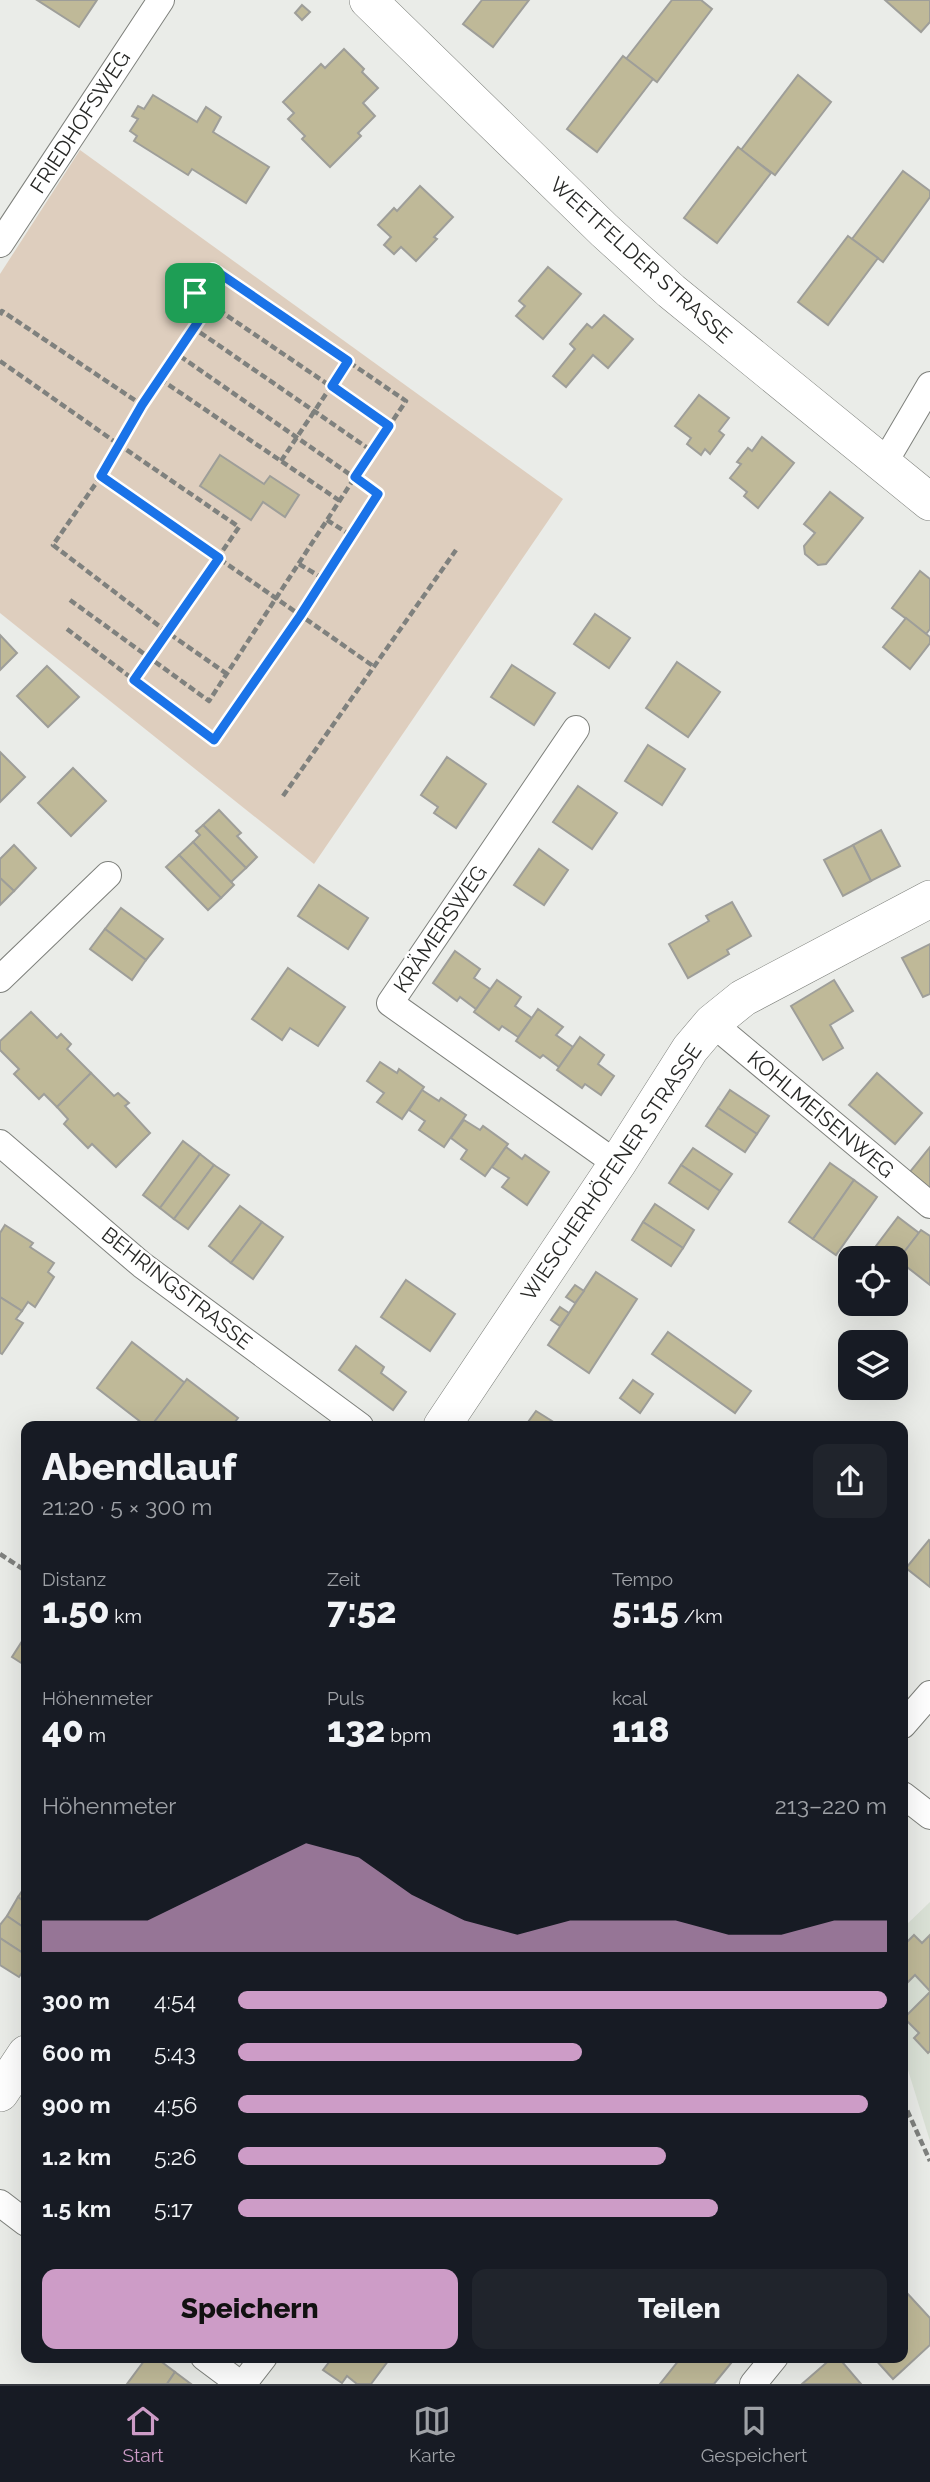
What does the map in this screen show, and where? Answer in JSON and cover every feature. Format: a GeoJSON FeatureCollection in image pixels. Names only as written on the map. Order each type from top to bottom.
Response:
{"type":"FeatureCollection","features":[{"type":"Feature","properties":{"kind":"street","name":"FRIEDHOFSWEG"},"geometry":{"type":"LineString","coordinates":[[0,244],[161,0]]}},
{"type":"Feature","properties":{"kind":"street","name":"WEETFELDER STRASSE"},"geometry":{"type":"LineString","coordinates":[[368,0],[661,282],[930,502]]}},
{"type":"Feature","properties":{"kind":"street"},"geometry":{"type":"LineString","coordinates":[[883,465],[930,385]]}},
{"type":"Feature","properties":{"kind":"street","name":"KRÄMERSWEG"},"geometry":{"type":"LineString","coordinates":[[576,729],[390,1003],[617,1164]]}},
{"type":"Feature","properties":{"kind":"street"},"geometry":{"type":"LineString","coordinates":[[0,979],[108,874]]}},
{"type":"Feature","properties":{"kind":"street","name":"WIESCHERHÖFENER STRASSE"},"geometry":{"type":"LineString","coordinates":[[445,1421],[617,1164],[690,1049],[712,1023],[743,998],[930,899]]}},
{"type":"Feature","properties":{"kind":"street","name":"KOHLMEISENWEG"},"geometry":{"type":"LineString","coordinates":[[712,1023],[930,1205]]}},
{"type":"Feature","properties":{"kind":"street","name":"BEHRINGSTRASSE"},"geometry":{"type":"LineString","coordinates":[[4,1158],[142,1265],[353,1421]]}},
{"type":"Feature","properties":{"kind":"street"},"geometry":{"type":"LineString","coordinates":[[908,1719],[930,1695]]}},
{"type":"Feature","properties":{"kind":"street"},"geometry":{"type":"LineString","coordinates":[[908,1799],[930,1816]]}},
{"type":"Feature","properties":{"kind":"street"},"geometry":{"type":"LineString","coordinates":[[0,2094],[21,2062]]}},
{"type":"Feature","properties":{"kind":"street"},"geometry":{"type":"LineString","coordinates":[[0,2203],[21,2219]]}},
{"type":"Feature","properties":{"kind":"street"},"geometry":{"type":"LineString","coordinates":[[212,2363],[242,2384],[259,2363]]}},
{"type":"Feature","properties":{"kind":"street"},"geometry":{"type":"LineString","coordinates":[[753,2384],[770,2363]]}},
{"type":"Feature","properties":{"kind":"path"},"geometry":{"type":"LineString","coordinates":[[71,600],[209,701],[406,401],[213,269],[195,293],[389,426]]}},
{"type":"Feature","properties":{"kind":"path"},"geometry":{"type":"LineString","coordinates":[[210,304],[142,405],[101,476],[53,545],[227,674]]}},
{"type":"Feature","properties":{"kind":"path"},"geometry":{"type":"LineString","coordinates":[[0,315],[2,311],[142,405]]}},
{"type":"Feature","properties":{"kind":"path"},"geometry":{"type":"LineString","coordinates":[[195,329],[372,451]]}},
{"type":"Feature","properties":{"kind":"path"},"geometry":{"type":"LineString","coordinates":[[67,629],[214,740],[300,616],[378,494],[177,354]]}},
{"type":"Feature","properties":{"kind":"path"},"geometry":{"type":"LineString","coordinates":[[0,361],[239,527],[134,680]]}},
{"type":"Feature","properties":{"kind":"path"},"geometry":{"type":"LineString","coordinates":[[281,461],[348,361]]}},
{"type":"Feature","properties":{"kind":"path"},"geometry":{"type":"LineString","coordinates":[[160,379],[340,501]]}},
{"type":"Feature","properties":{"kind":"path"},"geometry":{"type":"LineString","coordinates":[[101,476],[373,666]]}},
{"type":"Feature","properties":{"kind":"path"},"geometry":{"type":"LineString","coordinates":[[327,520],[352,536]]}},
{"type":"Feature","properties":{"kind":"path"},"geometry":{"type":"LineString","coordinates":[[283,796],[456,550]]}},
{"type":"Feature","properties":{"kind":"path"},"geometry":{"type":"LineString","coordinates":[[299,564],[324,579]]}},
{"type":"Feature","properties":{"kind":"path"},"geometry":{"type":"LineString","coordinates":[[0,1554],[21,1568]]}},
{"type":"Feature","properties":{"kind":"path"},"geometry":{"type":"LineString","coordinates":[[908,2112],[930,2161]]}},
{"type":"Feature","properties":{"kind":"shaded area"},"geometry":{"type":"Polygon","coordinates":[[[80,150],[563,499],[314,864],[0,613],[0,274],[80,150]]]}},
{"type":"Feature","properties":{"kind":"shaded area"},"geometry":{"type":"Polygon","coordinates":[[[930,1902],[930,2141],[908,2070],[908,1923],[930,1902]]]}},
{"type":"Feature","properties":{"kind":"building"},"geometry":{"type":"Polygon","coordinates":[[[37,0],[97,0],[79,27],[37,0]]]}},
{"type":"Feature","properties":{"kind":"building"},"geometry":{"type":"Polygon","coordinates":[[[482,0],[529,0],[493,47],[463,24],[482,0]]]}},
{"type":"Feature","properties":{"kind":"building"},"geometry":{"type":"Polygon","coordinates":[[[672,0],[701,0],[712,9],[657,82],[626,59],[672,0]]]}},
{"type":"Feature","properties":{"kind":"building"},"geometry":{"type":"Polygon","coordinates":[[[885,0],[930,0],[930,22],[921,32],[885,0]]]}},
{"type":"Feature","properties":{"kind":"building"},"geometry":{"type":"Polygon","coordinates":[[[302,5],[310,12],[302,20],[295,13],[302,5]]]}},
{"type":"Feature","properties":{"kind":"building"},"geometry":{"type":"Polygon","coordinates":[[[344,49],[378,88],[363,103],[375,116],[358,133],[361,136],[330,167],[302,139],[305,136],[288,119],[294,113],[283,102],[321,64],[325,68],[344,49]]]}},
{"type":"Feature","properties":{"kind":"building"},"geometry":{"type":"Polygon","coordinates":[[[623,56],[653,79],[597,152],[567,129],[623,56]]]}},
{"type":"Feature","properties":{"kind":"building"},"geometry":{"type":"Polygon","coordinates":[[[798,75],[831,102],[775,175],[741,150],[798,75]]]}},
{"type":"Feature","properties":{"kind":"building"},"geometry":{"type":"Polygon","coordinates":[[[153,95],[197,122],[206,107],[221,117],[213,132],[269,167],[246,203],[192,169],[188,175],[134,141],[137,136],[130,131],[138,119],[132,116],[138,106],[144,109],[153,95]]]}},
{"type":"Feature","properties":{"kind":"building"},"geometry":{"type":"Polygon","coordinates":[[[738,147],[771,173],[717,243],[684,218],[738,147]]]}},
{"type":"Feature","properties":{"kind":"building"},"geometry":{"type":"Polygon","coordinates":[[[903,171],[930,191],[930,197],[883,262],[852,239],[903,171]]]}},
{"type":"Feature","properties":{"kind":"building"},"geometry":{"type":"Polygon","coordinates":[[[420,186],[453,217],[416,261],[401,247],[394,254],[384,245],[391,237],[378,225],[394,208],[397,211],[420,186]]]}},
{"type":"Feature","properties":{"kind":"building"},"geometry":{"type":"Polygon","coordinates":[[[848,236],[878,258],[828,325],[798,302],[848,236]]]}},
{"type":"Feature","properties":{"kind":"building"},"geometry":{"type":"Polygon","coordinates":[[[548,267],[581,294],[543,339],[516,316],[525,306],[519,301],[548,267]]]}},
{"type":"Feature","properties":{"kind":"building"},"geometry":{"type":"Polygon","coordinates":[[[604,315],[633,339],[608,368],[593,355],[566,387],[553,376],[575,349],[570,344],[587,324],[592,328],[604,315]]]}},
{"type":"Feature","properties":{"kind":"building"},"geometry":{"type":"Polygon","coordinates":[[[699,395],[729,418],[719,431],[724,435],[710,454],[705,449],[701,455],[687,444],[691,438],[675,426],[699,395]]]}},
{"type":"Feature","properties":{"kind":"building"},"geometry":{"type":"Polygon","coordinates":[[[762,437],[794,463],[758,508],[744,496],[747,492],[730,478],[741,464],[737,462],[748,448],[752,451],[762,437]]]}},
{"type":"Feature","properties":{"kind":"building"},"geometry":{"type":"Polygon","coordinates":[[[220,455],[264,484],[270,476],[299,495],[285,517],[263,502],[251,520],[200,486],[220,455]]]}},
{"type":"Feature","properties":{"kind":"building"},"geometry":{"type":"Polygon","coordinates":[[[830,492],[863,518],[826,564],[818,565],[805,554],[804,546],[815,533],[804,524],[830,492]]]}},
{"type":"Feature","properties":{"kind":"building"},"geometry":{"type":"Polygon","coordinates":[[[920,571],[930,579],[930,629],[926,634],[892,608],[920,571]]]}},
{"type":"Feature","properties":{"kind":"building"},"geometry":{"type":"Polygon","coordinates":[[[595,614],[630,638],[609,668],[574,644],[595,614]]]}},
{"type":"Feature","properties":{"kind":"building"},"geometry":{"type":"Polygon","coordinates":[[[906,618],[930,637],[930,643],[910,669],[883,647],[906,618]]]}},
{"type":"Feature","properties":{"kind":"building"},"geometry":{"type":"Polygon","coordinates":[[[0,635],[17,653],[0,670],[0,635]]]}},
{"type":"Feature","properties":{"kind":"building"},"geometry":{"type":"Polygon","coordinates":[[[677,662],[720,692],[688,737],[646,708],[677,662]]]}},
{"type":"Feature","properties":{"kind":"building"},"geometry":{"type":"Polygon","coordinates":[[[512,665],[555,693],[534,725],[491,697],[512,665]]]}},
{"type":"Feature","properties":{"kind":"building"},"geometry":{"type":"Polygon","coordinates":[[[47,666],[79,697],[48,727],[17,696],[47,666]]]}},
{"type":"Feature","properties":{"kind":"building"},"geometry":{"type":"Polygon","coordinates":[[[648,745],[685,769],[662,805],[625,781],[648,745]]]}},
{"type":"Feature","properties":{"kind":"building"},"geometry":{"type":"Polygon","coordinates":[[[0,752],[25,777],[0,802],[0,752]]]}},
{"type":"Feature","properties":{"kind":"building"},"geometry":{"type":"Polygon","coordinates":[[[447,757],[486,784],[456,828],[434,813],[438,807],[421,795],[447,757]]]}},
{"type":"Feature","properties":{"kind":"building"},"geometry":{"type":"Polygon","coordinates":[[[73,768],[106,801],[71,836],[38,803],[73,768]]]}},
{"type":"Feature","properties":{"kind":"building"},"geometry":{"type":"Polygon","coordinates":[[[578,786],[617,813],[592,849],[553,822],[578,786]]]}},
{"type":"Feature","properties":{"kind":"building"},"geometry":{"type":"Polygon","coordinates":[[[219,810],[241,833],[237,836],[257,857],[246,868],[203,825],[219,810]]]}},
{"type":"Feature","properties":{"kind":"building"},"geometry":{"type":"Polygon","coordinates":[[[203,825],[246,868],[231,882],[193,842],[200,835],[196,831],[203,825]]]}},
{"type":"Feature","properties":{"kind":"building"},"geometry":{"type":"Polygon","coordinates":[[[881,830],[900,866],[871,881],[853,845],[881,830]]]}},
{"type":"Feature","properties":{"kind":"building"},"geometry":{"type":"Polygon","coordinates":[[[193,842],[234,885],[221,898],[179,855],[193,842]]]}},
{"type":"Feature","properties":{"kind":"building"},"geometry":{"type":"Polygon","coordinates":[[[14,845],[36,868],[14,891],[0,878],[0,859],[14,845]]]}},
{"type":"Feature","properties":{"kind":"building"},"geometry":{"type":"Polygon","coordinates":[[[853,845],[871,881],[843,896],[824,860],[853,845]]]}},
{"type":"Feature","properties":{"kind":"building"},"geometry":{"type":"Polygon","coordinates":[[[539,849],[568,870],[544,905],[514,885],[539,849]]]}},
{"type":"Feature","properties":{"kind":"building"},"geometry":{"type":"Polygon","coordinates":[[[179,855],[221,898],[208,910],[166,867],[179,855]]]}},
{"type":"Feature","properties":{"kind":"building"},"geometry":{"type":"Polygon","coordinates":[[[0,878],[14,891],[0,905],[0,878]]]}},
{"type":"Feature","properties":{"kind":"building"},"geometry":{"type":"Polygon","coordinates":[[[319,885],[368,918],[348,949],[298,916],[319,885]]]}},
{"type":"Feature","properties":{"kind":"building"},"geometry":{"type":"Polygon","coordinates":[[[732,902],[751,936],[727,950],[729,954],[688,978],[669,944],[709,921],[706,916],[732,902]]]}},
{"type":"Feature","properties":{"kind":"building"},"geometry":{"type":"Polygon","coordinates":[[[121,908],[163,939],[146,960],[105,929],[121,908]]]}},
{"type":"Feature","properties":{"kind":"building"},"geometry":{"type":"Polygon","coordinates":[[[105,929],[146,960],[132,980],[90,949],[105,929]]]}},
{"type":"Feature","properties":{"kind":"building"},"geometry":{"type":"Polygon","coordinates":[[[930,944],[930,994],[923,997],[902,958],[930,944]]]}},
{"type":"Feature","properties":{"kind":"building"},"geometry":{"type":"Polygon","coordinates":[[[455,951],[480,969],[474,978],[490,989],[476,1009],[460,997],[457,1001],[433,983],[455,951]]]}},
{"type":"Feature","properties":{"kind":"building"},"geometry":{"type":"Polygon","coordinates":[[[288,968],[345,1007],[318,1046],[290,1028],[282,1040],[252,1019],[288,968]]]}},
{"type":"Feature","properties":{"kind":"building"},"geometry":{"type":"Polygon","coordinates":[[[497,980],[521,997],[515,1006],[532,1018],[518,1037],[502,1026],[499,1030],[474,1012],[497,980]]]}},
{"type":"Feature","properties":{"kind":"building"},"geometry":{"type":"Polygon","coordinates":[[[834,980],[853,1011],[830,1025],[843,1048],[823,1060],[791,1006],[834,980]]]}},
{"type":"Feature","properties":{"kind":"building"},"geometry":{"type":"Polygon","coordinates":[[[538,1009],[563,1027],[556,1035],[573,1047],[559,1067],[543,1055],[540,1058],[516,1041],[538,1009]]]}},
{"type":"Feature","properties":{"kind":"building"},"geometry":{"type":"Polygon","coordinates":[[[31,1012],[57,1038],[61,1034],[71,1044],[67,1049],[91,1073],[57,1107],[44,1094],[39,1099],[14,1074],[19,1069],[0,1050],[0,1041],[31,1012]]]}},
{"type":"Feature","properties":{"kind":"building"},"geometry":{"type":"Polygon","coordinates":[[[580,1037],[604,1055],[598,1064],[614,1076],[601,1095],[585,1084],[582,1088],[557,1070],[580,1037]]]}},
{"type":"Feature","properties":{"kind":"building"},"geometry":{"type":"Polygon","coordinates":[[[380,1062],[397,1073],[399,1069],[424,1087],[402,1119],[377,1102],[384,1093],[367,1081],[380,1062]]]}},
{"type":"Feature","properties":{"kind":"building"},"geometry":{"type":"Polygon","coordinates":[[[91,1073],[114,1096],[118,1093],[129,1103],[125,1106],[150,1133],[116,1167],[92,1144],[88,1148],[64,1124],[68,1119],[57,1107],[91,1073]]]}},
{"type":"Feature","properties":{"kind":"building"},"geometry":{"type":"Polygon","coordinates":[[[877,1073],[922,1113],[895,1144],[849,1105],[877,1073]]]}},
{"type":"Feature","properties":{"kind":"building"},"geometry":{"type":"Polygon","coordinates":[[[422,1090],[439,1101],[441,1098],[466,1115],[444,1147],[419,1130],[425,1121],[409,1110],[422,1090]]]}},
{"type":"Feature","properties":{"kind":"building"},"geometry":{"type":"Polygon","coordinates":[[[730,1090],[769,1116],[757,1134],[718,1108],[730,1090]]]}},
{"type":"Feature","properties":{"kind":"building"},"geometry":{"type":"Polygon","coordinates":[[[718,1108],[757,1134],[745,1152],[706,1126],[718,1108]]]}},
{"type":"Feature","properties":{"kind":"building"},"geometry":{"type":"Polygon","coordinates":[[[464,1120],[480,1130],[483,1126],[508,1144],[485,1176],[461,1159],[467,1150],[451,1138],[464,1120]]]}},
{"type":"Feature","properties":{"kind":"building"},"geometry":{"type":"Polygon","coordinates":[[[183,1141],[200,1154],[160,1208],[143,1195],[183,1141]]]}},
{"type":"Feature","properties":{"kind":"building"},"geometry":{"type":"Polygon","coordinates":[[[506,1147],[522,1159],[525,1155],[549,1172],[527,1205],[502,1187],[509,1178],[492,1167],[506,1147]]]}},
{"type":"Feature","properties":{"kind":"building"},"geometry":{"type":"Polygon","coordinates":[[[930,1147],[930,1187],[929,1189],[909,1173],[930,1147]]]}},
{"type":"Feature","properties":{"kind":"building"},"geometry":{"type":"Polygon","coordinates":[[[693,1148],[732,1174],[720,1191],[681,1165],[693,1148]]]}},
{"type":"Feature","properties":{"kind":"building"},"geometry":{"type":"Polygon","coordinates":[[[200,1154],[214,1165],[174,1219],[160,1208],[200,1154]]]}},
{"type":"Feature","properties":{"kind":"building"},"geometry":{"type":"Polygon","coordinates":[[[830,1163],[854,1180],[813,1239],[789,1222],[830,1163]]]}},
{"type":"Feature","properties":{"kind":"building"},"geometry":{"type":"Polygon","coordinates":[[[214,1165],[229,1175],[188,1229],[174,1219],[214,1165]]]}},
{"type":"Feature","properties":{"kind":"building"},"geometry":{"type":"Polygon","coordinates":[[[681,1165],[720,1191],[708,1209],[669,1183],[681,1165]]]}},
{"type":"Feature","properties":{"kind":"building"},"geometry":{"type":"Polygon","coordinates":[[[854,1180],[877,1197],[842,1246],[838,1246],[836,1255],[813,1239],[854,1180]]]}},
{"type":"Feature","properties":{"kind":"building"},"geometry":{"type":"Polygon","coordinates":[[[655,1204],[694,1230],[683,1248],[643,1222],[655,1204]]]}},
{"type":"Feature","properties":{"kind":"building"},"geometry":{"type":"Polygon","coordinates":[[[240,1206],[262,1222],[231,1263],[209,1246],[240,1206]]]}},
{"type":"Feature","properties":{"kind":"building"},"geometry":{"type":"Polygon","coordinates":[[[898,1217],[919,1233],[908,1247],[876,1246],[898,1217]]]}},
{"type":"Feature","properties":{"kind":"building"},"geometry":{"type":"Polygon","coordinates":[[[262,1222],[283,1237],[253,1279],[231,1263],[262,1222]]]}},
{"type":"Feature","properties":{"kind":"building"},"geometry":{"type":"Polygon","coordinates":[[[643,1222],[683,1248],[671,1266],[632,1240],[643,1222]]]}},
{"type":"Feature","properties":{"kind":"building"},"geometry":{"type":"Polygon","coordinates":[[[5,1225],[33,1243],[30,1247],[54,1263],[48,1272],[54,1277],[35,1307],[28,1302],[22,1311],[0,1297],[0,1233],[5,1225]]]}},
{"type":"Feature","properties":{"kind":"building"},"geometry":{"type":"Polygon","coordinates":[[[921,1230],[930,1236],[930,1285],[908,1268],[908,1247],[921,1230]]]}},
{"type":"Feature","properties":{"kind":"building"},"geometry":{"type":"Polygon","coordinates":[[[596,1272],[637,1299],[589,1373],[548,1345],[596,1272]]]}},
{"type":"Feature","properties":{"kind":"building"},"geometry":{"type":"Polygon","coordinates":[[[406,1280],[455,1314],[430,1351],[381,1317],[406,1280]]]}},
{"type":"Feature","properties":{"kind":"building"},"geometry":{"type":"Polygon","coordinates":[[[575,1285],[584,1291],[575,1303],[566,1297],[575,1285]]]}},
{"type":"Feature","properties":{"kind":"building"},"geometry":{"type":"Polygon","coordinates":[[[0,1297],[22,1311],[16,1319],[23,1323],[2,1354],[0,1353],[0,1297]]]}},
{"type":"Feature","properties":{"kind":"building"},"geometry":{"type":"Polygon","coordinates":[[[560,1307],[569,1313],[560,1326],[551,1320],[560,1307]]]}},
{"type":"Feature","properties":{"kind":"building"},"geometry":{"type":"Polygon","coordinates":[[[668,1332],[751,1391],[735,1413],[652,1354],[668,1332]]]}},
{"type":"Feature","properties":{"kind":"building"},"geometry":{"type":"Polygon","coordinates":[[[132,1342],[185,1383],[155,1421],[140,1421],[97,1388],[132,1342]]]}},
{"type":"Feature","properties":{"kind":"building"},"geometry":{"type":"Polygon","coordinates":[[[356,1346],[384,1367],[381,1373],[406,1392],[393,1410],[339,1370],[356,1346]]]}},
{"type":"Feature","properties":{"kind":"building"},"geometry":{"type":"Polygon","coordinates":[[[187,1379],[238,1418],[236,1421],[155,1421],[187,1379]]]}},
{"type":"Feature","properties":{"kind":"building"},"geometry":{"type":"Polygon","coordinates":[[[633,1380],[653,1394],[640,1413],[620,1398],[633,1380]]]}},
{"type":"Feature","properties":{"kind":"building"},"geometry":{"type":"Polygon","coordinates":[[[536,1411],[552,1421],[529,1421],[536,1411]]]}},
{"type":"Feature","properties":{"kind":"building"},"geometry":{"type":"Polygon","coordinates":[[[929,1540],[930,1587],[908,1570],[908,1566],[929,1540]]]}},
{"type":"Feature","properties":{"kind":"building"},"geometry":{"type":"Polygon","coordinates":[[[21,1643],[21,1663],[12,1657],[21,1643]]]}},
{"type":"Feature","properties":{"kind":"building"},"geometry":{"type":"Polygon","coordinates":[[[18,1897],[21,1899],[21,1926],[7,1916],[18,1897]]]}},
{"type":"Feature","properties":{"kind":"building"},"geometry":{"type":"Polygon","coordinates":[[[7,1916],[21,1926],[21,1952],[0,1938],[0,1925],[7,1916]]]}},
{"type":"Feature","properties":{"kind":"building"},"geometry":{"type":"Polygon","coordinates":[[[914,1935],[922,1943],[930,1935],[930,1991],[915,1975],[908,1982],[908,1941],[914,1935]]]}},
{"type":"Feature","properties":{"kind":"building"},"geometry":{"type":"Polygon","coordinates":[[[0,1938],[21,1952],[21,1974],[19,1977],[0,1965],[0,1938]]]}},
{"type":"Feature","properties":{"kind":"building"},"geometry":{"type":"Polygon","coordinates":[[[930,1992],[928,2053],[914,2038],[919,2033],[908,2022],[908,2014],[930,1992]]]}},
{"type":"Feature","properties":{"kind":"building"},"geometry":{"type":"Polygon","coordinates":[[[908,2294],[930,2318],[930,2345],[893,2379],[878,2363],[908,2363],[908,2294]]]}},
{"type":"Feature","properties":{"kind":"building"},"geometry":{"type":"Polygon","coordinates":[[[143,2363],[163,2363],[175,2372],[167,2384],[127,2384],[143,2363]]]}},
{"type":"Feature","properties":{"kind":"building"},"geometry":{"type":"Polygon","coordinates":[[[328,2363],[387,2363],[371,2384],[357,2384],[347,2376],[342,2383],[323,2370],[328,2363]]]}},
{"type":"Feature","properties":{"kind":"building"},"geometry":{"type":"Polygon","coordinates":[[[677,2363],[731,2363],[714,2384],[660,2384],[677,2363]]]}},
{"type":"Feature","properties":{"kind":"building"},"geometry":{"type":"Polygon","coordinates":[[[826,2363],[843,2363],[861,2384],[802,2384],[826,2363]]]}},
{"type":"Feature","properties":{"kind":"building"},"geometry":{"type":"Polygon","coordinates":[[[175,2372],[191,2384],[167,2384],[175,2372]]]}},
{"type":"Feature","properties":{"kind":"route"},"geometry":{"type":"LineString","coordinates":[[213,269],[348,361],[332,386],[389,426],[355,477],[378,494],[300,616],[214,740],[134,680],[219,558],[101,476],[142,405],[210,304],[195,293],[213,269]]}}]}
